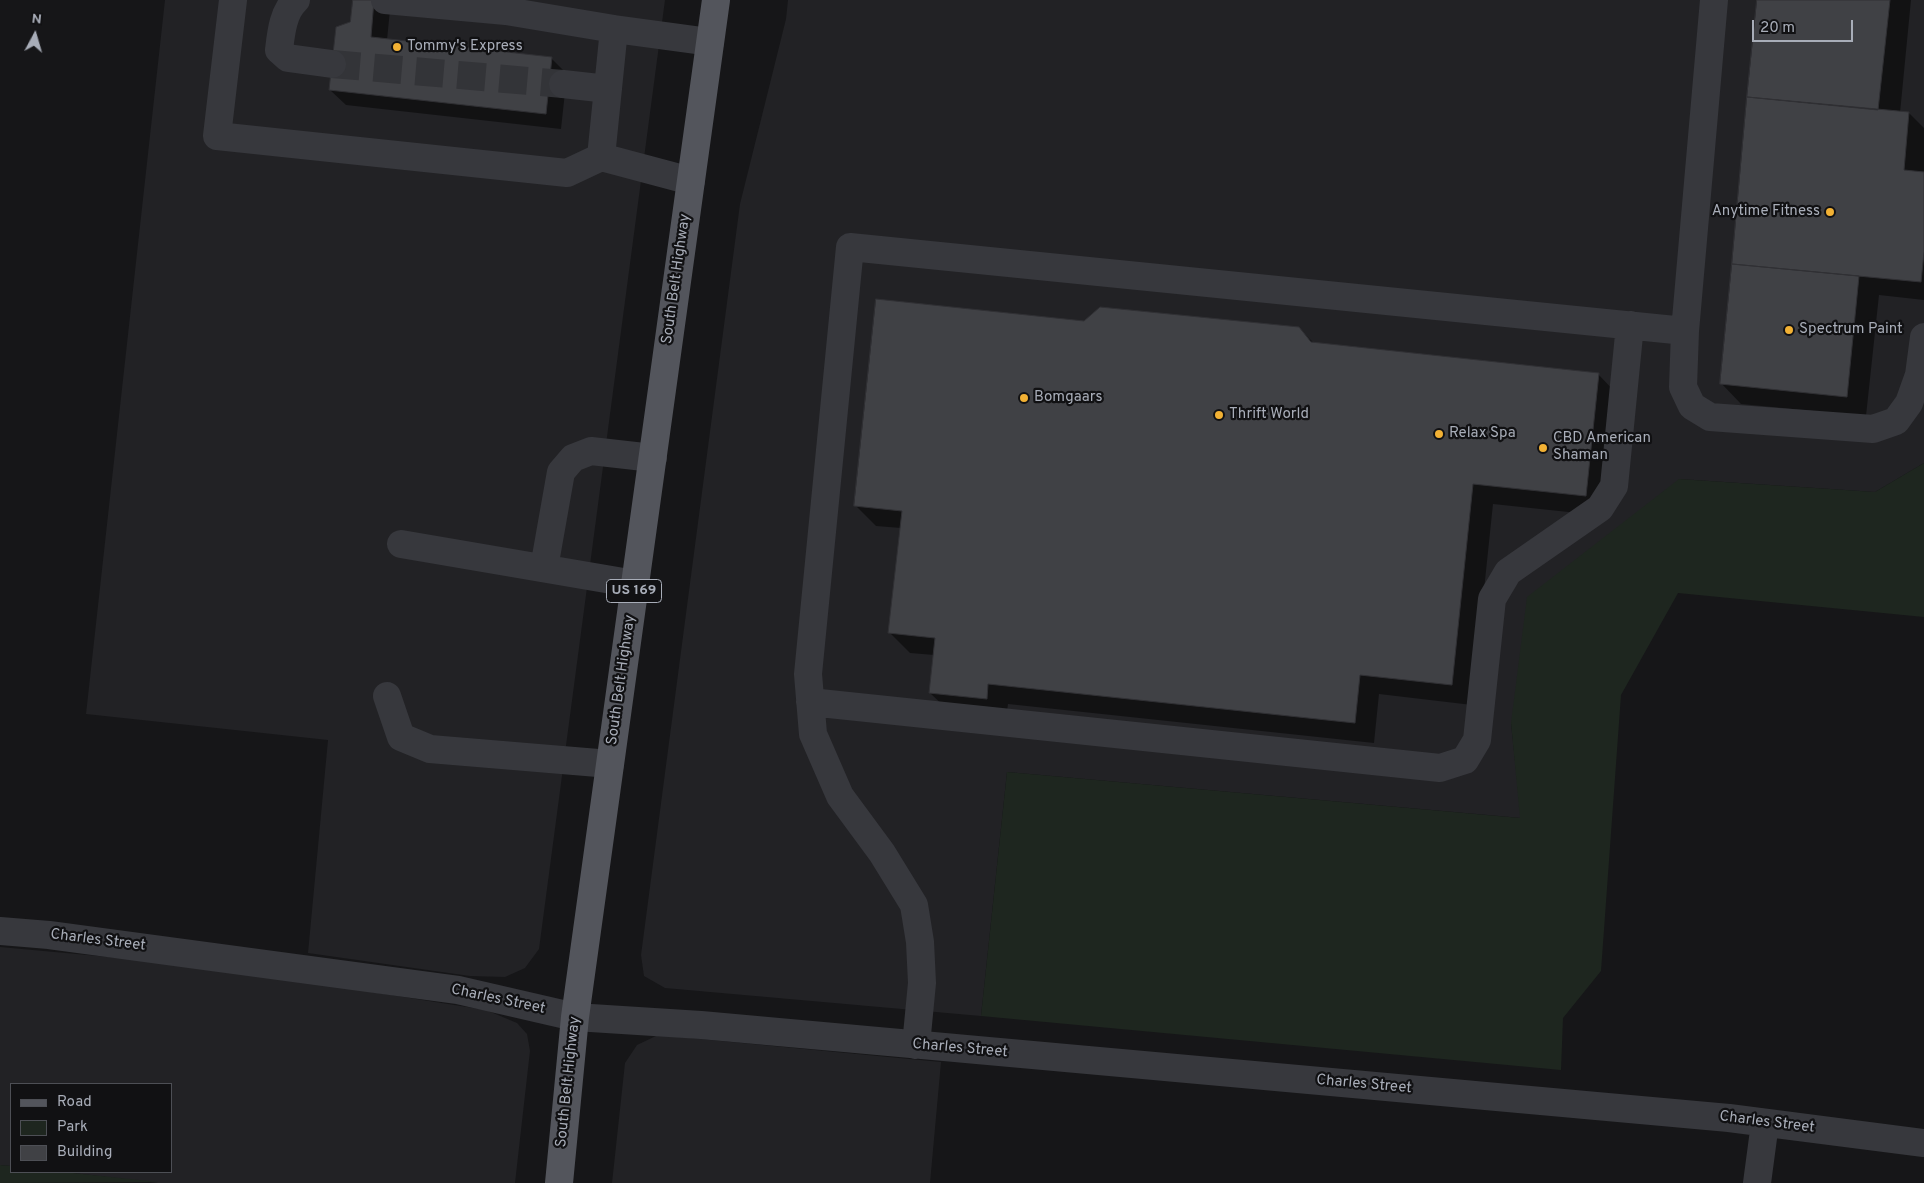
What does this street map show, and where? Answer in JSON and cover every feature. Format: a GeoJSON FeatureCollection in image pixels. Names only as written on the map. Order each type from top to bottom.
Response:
{"type":"FeatureCollection","features":[{"type":"Feature","properties":{"kind":"main road","name":"South Belt Highway"},"geometry":{"type":"LineString","coordinates":[[559,1183],[575,1017],[716,0]]}},
{"type":"Feature","properties":{"kind":"street"},"geometry":{"type":"LineString","coordinates":[[233,0],[217,136],[567,173],[601,156],[691,181]]}},
{"type":"Feature","properties":{"kind":"street"},"geometry":{"type":"LineString","coordinates":[[296,0],[292,4],[281,30],[279,50],[288,58],[332,64]]}},
{"type":"Feature","properties":{"kind":"street"},"geometry":{"type":"LineString","coordinates":[[385,0],[506,11],[614,29],[710,42]]}},
{"type":"Feature","properties":{"kind":"street"},"geometry":{"type":"LineString","coordinates":[[1714,0],[1685,331],[1683,387],[1692,406],[1710,417],[1873,429],[1896,421],[1909,403],[1919,375],[1924,337]]}},
{"type":"Feature","properties":{"kind":"street"},"geometry":{"type":"LineString","coordinates":[[601,156],[614,29]]}},
{"type":"Feature","properties":{"kind":"street"},"geometry":{"type":"LineString","coordinates":[[563,84],[608,89]]}},
{"type":"Feature","properties":{"kind":"street"},"geometry":{"type":"LineString","coordinates":[[916,1045],[922,983],[920,942],[914,904],[882,853],[840,796],[813,734],[810,702],[808,674],[850,247],[1685,331]]}},
{"type":"Feature","properties":{"kind":"street"},"geometry":{"type":"LineString","coordinates":[[810,702],[1440,768],[1465,760],[1477,740],[1492,599],[1508,572],[1600,508],[1614,486],[1630,325]]}},
{"type":"Feature","properties":{"kind":"street"},"geometry":{"type":"LineString","coordinates":[[544,568],[561,472],[573,458],[591,451],[653,458]]}},
{"type":"Feature","properties":{"kind":"street"},"geometry":{"type":"LineString","coordinates":[[402,544],[635,584]]}},
{"type":"Feature","properties":{"kind":"street"},"geometry":{"type":"LineString","coordinates":[[387,696],[401,737],[430,749],[610,764]]}},
{"type":"Feature","properties":{"kind":"street","name":"Charles Street"},"geometry":{"type":"LineString","coordinates":[[0,931],[49,935],[458,990],[575,1017],[702,1025],[1719,1117],[1924,1143]]}},
{"type":"Feature","properties":{"kind":"street"},"geometry":{"type":"LineString","coordinates":[[1757,1183],[1765,1123]]}},
{"type":"Feature","properties":{"kind":"shaded area"},"geometry":{"type":"Polygon","coordinates":[[[165,0],[665,0],[539,949],[525,968],[505,977],[470,976],[308,953],[328,740],[86,714],[165,0]]]}},
{"type":"Feature","properties":{"kind":"shaded area"},"geometry":{"type":"Polygon","coordinates":[[[788,0],[1924,0],[1924,463],[1875,492],[1679,479],[1511,723],[1521,818],[1007,772],[981,1016],[665,988],[644,976],[641,955],[740,204],[786,19],[788,0]]]}},
{"type":"Feature","properties":{"kind":"shaded area"},"geometry":{"type":"Polygon","coordinates":[[[0,947],[120,958],[315,983],[486,1010],[517,1023],[527,1034],[530,1051],[515,1183],[158,1183],[73,1173],[172,1173],[172,1083],[10,1083],[10,1166],[0,1165],[0,947]]]}},
{"type":"Feature","properties":{"kind":"shaded area"},"geometry":{"type":"Polygon","coordinates":[[[658,1035],[941,1062],[930,1183],[612,1183],[625,1063],[637,1045],[658,1035]]]}},
{"type":"Feature","properties":{"kind":"green space"},"geometry":{"type":"Polygon","coordinates":[[[1924,463],[1924,617],[1678,593],[1621,695],[1601,971],[1563,1018],[1561,1070],[981,1016],[1007,772],[1520,818],[1511,723],[1527,597],[1679,479],[1875,492],[1924,463]]]}},
{"type":"Feature","properties":{"kind":"green space"},"geometry":{"type":"Polygon","coordinates":[[[0,1165],[10,1166],[10,1173],[73,1173],[158,1182],[0,1183],[0,1165]]]}},
{"type":"Feature","properties":{"kind":"building","name":"Tommy's Express"},"geometry":{"type":"Polygon","coordinates":[[[353,0],[374,0],[371,37],[552,57],[546,114],[329,90],[336,27],[350,22],[353,0]]]}},
{"type":"Feature","properties":{"kind":"building"},"geometry":{"type":"Polygon","coordinates":[[[1757,0],[1890,0],[1878,110],[1747,97],[1757,0]]]}},
{"type":"Feature","properties":{"kind":"building","name":"Anytime Fitness"},"geometry":{"type":"Polygon","coordinates":[[[1747,97],[1909,112],[1904,170],[1924,172],[1924,252],[1921,282],[1732,264],[1747,97]]]}},
{"type":"Feature","properties":{"kind":"building","name":"Spectrum Paint"},"geometry":{"type":"Polygon","coordinates":[[[1732,264],[1859,276],[1847,397],[1720,384],[1732,264]]]}},
{"type":"Feature","properties":{"kind":"building"},"geometry":{"type":"Polygon","coordinates":[[[876,299],[1084,321],[1100,307],[1299,327],[1311,342],[1599,373],[1586,496],[1473,484],[1452,685],[1360,675],[1355,723],[988,684],[987,699],[929,693],[935,638],[888,633],[902,511],[854,506],[876,299]]]}},
{"type":"Feature","properties":{"kind":"tunnel"},"geometry":{"type":"LineString","coordinates":[[332,64],[563,84]]}},
{"type":"Feature","properties":{"kind":"place","name":"Tommy's Express"},"geometry":{"type":"Point","coordinates":[397,47]}},
{"type":"Feature","properties":{"kind":"place","name":"Anytime Fitness"},"geometry":{"type":"Point","coordinates":[1830,212]}},
{"type":"Feature","properties":{"kind":"place","name":"Spectrum Paint"},"geometry":{"type":"Point","coordinates":[1789,330]}},
{"type":"Feature","properties":{"kind":"place","name":"Bomgaars"},"geometry":{"type":"Point","coordinates":[1024,398]}},
{"type":"Feature","properties":{"kind":"place","name":"Thrift World"},"geometry":{"type":"Point","coordinates":[1219,415]}},
{"type":"Feature","properties":{"kind":"place","name":"Relax Spa"},"geometry":{"type":"Point","coordinates":[1439,434]}},
{"type":"Feature","properties":{"kind":"place","name":"CBD American Shaman"},"geometry":{"type":"Point","coordinates":[1543,448]}}]}
